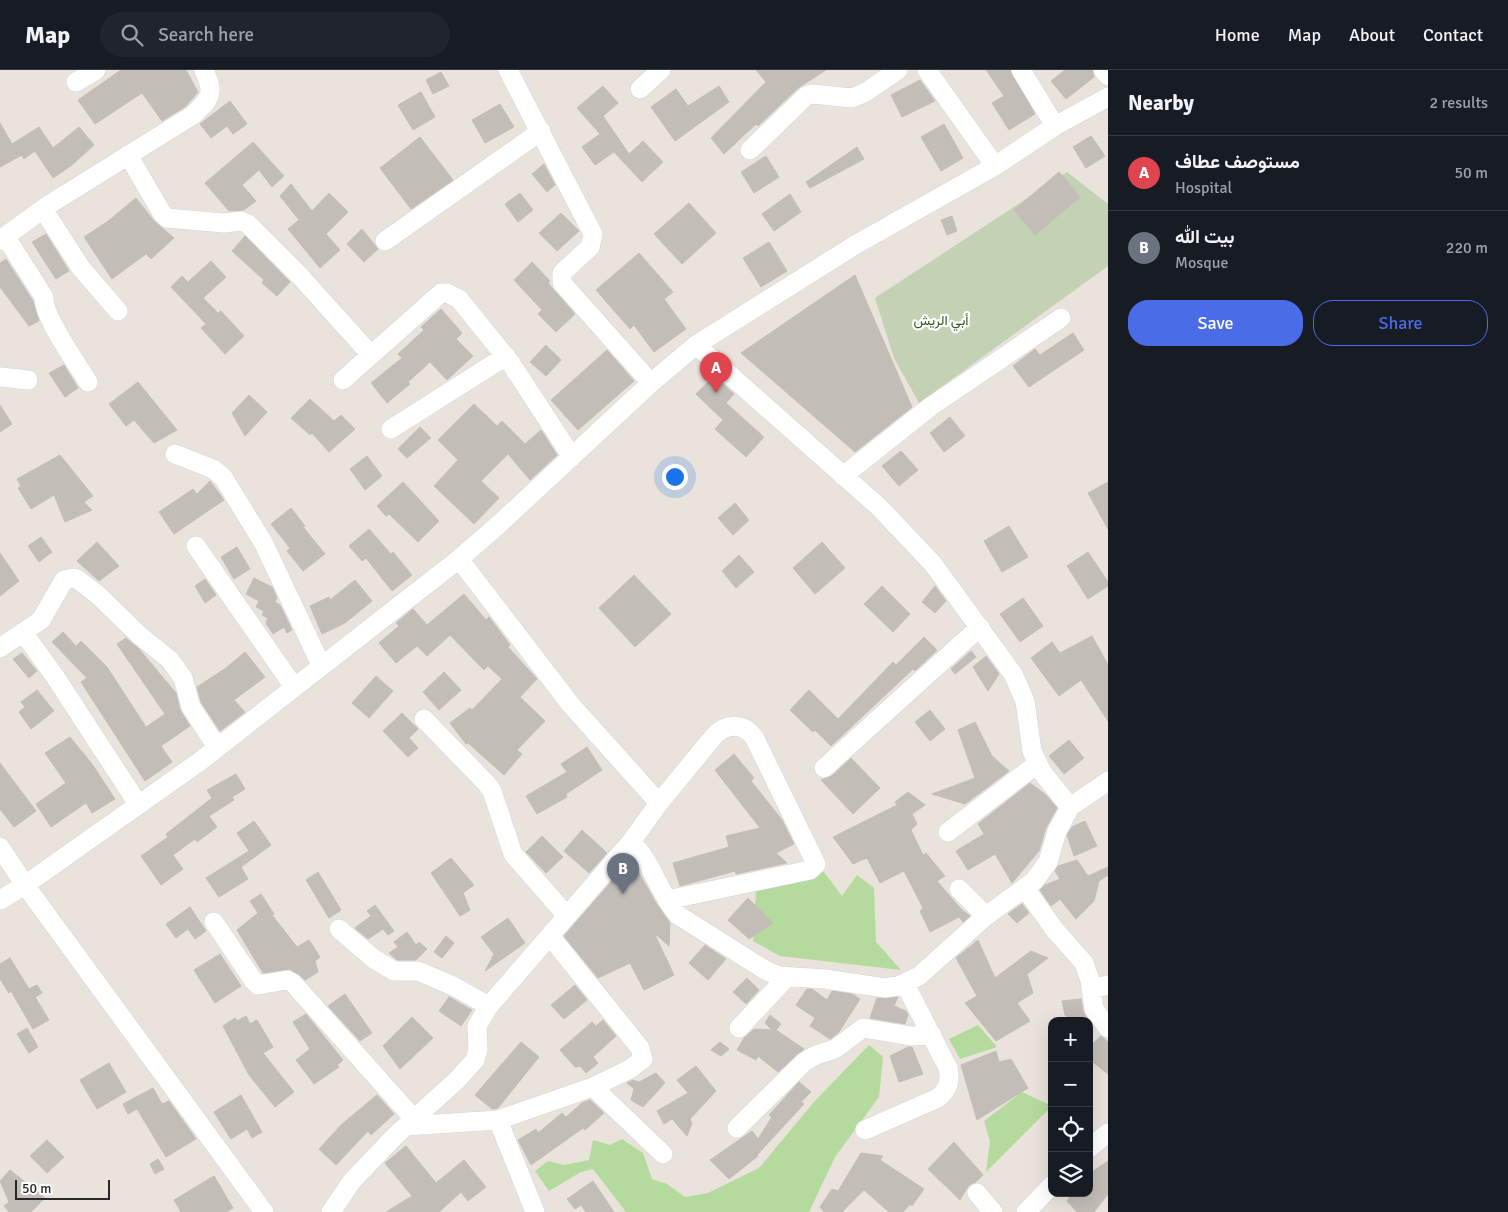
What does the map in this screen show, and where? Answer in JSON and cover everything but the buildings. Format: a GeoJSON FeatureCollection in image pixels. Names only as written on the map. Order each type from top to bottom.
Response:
{"type":"FeatureCollection","features":[{"type":"Feature","properties":{"kind":"street"},"geometry":{"type":"LineString","coordinates":[[76,82],[96,70]]}},
{"type":"Feature","properties":{"kind":"street"},"geometry":{"type":"LineString","coordinates":[[88,382],[54,328],[43,303],[44,297],[34,283],[31,274],[3,238],[43,209],[193,115],[207,102],[211,94],[210,85],[204,70]]}},
{"type":"Feature","properties":{"kind":"street"},"geometry":{"type":"LineString","coordinates":[[508,70],[593,234],[590,247],[562,273],[562,283],[650,383]]}},
{"type":"Feature","properties":{"kind":"street"},"geometry":{"type":"LineString","coordinates":[[640,88],[662,70]]}},
{"type":"Feature","properties":{"kind":"street"},"geometry":{"type":"LineString","coordinates":[[750,150],[806,96],[812,94],[852,98],[866,92],[898,70]]}},
{"type":"Feature","properties":{"kind":"street"},"geometry":{"type":"LineString","coordinates":[[927,70],[995,166]]}},
{"type":"Feature","properties":{"kind":"street"},"geometry":{"type":"LineString","coordinates":[[1020,70],[1055,126]]}},
{"type":"Feature","properties":{"kind":"street"},"geometry":{"type":"LineString","coordinates":[[1103,70],[1108,76]]}},
{"type":"Feature","properties":{"kind":"street"},"geometry":{"type":"LineString","coordinates":[[0,900],[25,885],[217,747],[460,559],[650,383],[696,345],[856,244],[995,166],[1055,126],[1108,97]]}},
{"type":"Feature","properties":{"kind":"street"},"geometry":{"type":"LineString","coordinates":[[385,241],[541,131]]}},
{"type":"Feature","properties":{"kind":"street"},"geometry":{"type":"LineString","coordinates":[[128,155],[162,214],[167,218],[224,224],[241,221],[248,224],[300,276],[371,355]]}},
{"type":"Feature","properties":{"kind":"street"},"geometry":{"type":"LineString","coordinates":[[43,209],[82,268],[118,311]]}},
{"type":"Feature","properties":{"kind":"street"},"geometry":{"type":"LineString","coordinates":[[343,380],[441,293],[447,293],[459,299],[506,356],[572,457]]}},
{"type":"Feature","properties":{"kind":"street"},"geometry":{"type":"LineString","coordinates":[[844,476],[930,407],[1061,318]]}},
{"type":"Feature","properties":{"kind":"street"},"geometry":{"type":"LineString","coordinates":[[696,345],[907,534],[939,571],[1005,660],[1020,689],[1027,713],[1032,751],[1037,764],[1070,807]]}},
{"type":"Feature","properties":{"kind":"street"},"geometry":{"type":"LineString","coordinates":[[391,429],[506,356]]}},
{"type":"Feature","properties":{"kind":"street"},"geometry":{"type":"LineString","coordinates":[[0,377],[28,380]]}},
{"type":"Feature","properties":{"kind":"street"},"geometry":{"type":"LineString","coordinates":[[175,454],[213,469],[223,476],[264,544],[321,665]]}},
{"type":"Feature","properties":{"kind":"street"},"geometry":{"type":"LineString","coordinates":[[196,546],[294,686]]}},
{"type":"Feature","properties":{"kind":"street"},"geometry":{"type":"LineString","coordinates":[[460,559],[571,705],[659,803]]}},
{"type":"Feature","properties":{"kind":"street"},"geometry":{"type":"LineString","coordinates":[[0,648],[43,616],[64,580],[77,579],[98,595],[138,634],[176,667],[183,678],[191,706],[217,747]]}},
{"type":"Feature","properties":{"kind":"street"},"geometry":{"type":"LineString","coordinates":[[824,768],[980,626]]}},
{"type":"Feature","properties":{"kind":"street"},"geometry":{"type":"LineString","coordinates":[[23,632],[56,678],[138,804]]}},
{"type":"Feature","properties":{"kind":"street"},"geometry":{"type":"LineString","coordinates":[[424,719],[487,784],[492,792],[513,854],[567,916]]}},
{"type":"Feature","properties":{"kind":"street"},"geometry":{"type":"LineString","coordinates":[[331,1212],[352,1181],[410,1122],[457,1080],[475,1060],[478,1050],[477,1026],[489,1006],[631,842],[659,803],[719,731],[725,727],[739,726],[751,733],[755,739],[816,862],[815,867],[810,870],[667,900]]}},
{"type":"Feature","properties":{"kind":"street"},"geometry":{"type":"LineString","coordinates":[[948,832],[1037,764]]}},
{"type":"Feature","properties":{"kind":"street"},"geometry":{"type":"LineString","coordinates":[[631,842],[643,855],[667,900],[683,919],[765,970],[786,978],[826,979],[885,988],[905,984],[919,976],[986,916],[1034,881],[1048,862],[1057,831],[1070,807],[1108,781]]}},
{"type":"Feature","properties":{"kind":"street"},"geometry":{"type":"LineString","coordinates":[[0,847],[25,885],[264,1212]]}},
{"type":"Feature","properties":{"kind":"street"},"geometry":{"type":"LineString","coordinates":[[1025,888],[1054,929],[1084,964],[1099,987],[1094,1009],[1108,1028]]}},
{"type":"Feature","properties":{"kind":"street"},"geometry":{"type":"LineString","coordinates":[[959,889],[986,916]]}},
{"type":"Feature","properties":{"kind":"street"},"geometry":{"type":"LineString","coordinates":[[214,922],[258,985],[287,980],[293,983],[410,1122]]}},
{"type":"Feature","properties":{"kind":"street"},"geometry":{"type":"LineString","coordinates":[[339,929],[374,959],[394,971],[418,971],[453,986],[489,1006]]}},
{"type":"Feature","properties":{"kind":"street"},"geometry":{"type":"LineString","coordinates":[[410,1122],[498,1120],[593,1087],[636,1065],[643,1059],[643,1054],[550,936]]}},
{"type":"Feature","properties":{"kind":"street"},"geometry":{"type":"LineString","coordinates":[[739,1028],[786,978]]}},
{"type":"Feature","properties":{"kind":"street"},"geometry":{"type":"LineString","coordinates":[[865,1130],[932,1101],[944,1094],[950,1081],[950,1074],[905,984]]}},
{"type":"Feature","properties":{"kind":"street"},"geometry":{"type":"LineString","coordinates":[[737,1128],[804,1062],[816,1055],[835,1049],[860,1029],[911,1036],[932,1036]]}},
{"type":"Feature","properties":{"kind":"street"},"geometry":{"type":"LineString","coordinates":[[593,1087],[663,1154]]}},
{"type":"Feature","properties":{"kind":"street"},"geometry":{"type":"LineString","coordinates":[[498,1120],[535,1212]]}},
{"type":"Feature","properties":{"kind":"street"},"geometry":{"type":"LineString","coordinates":[[1093,1145],[1108,1133]]}},
{"type":"Feature","properties":{"kind":"street"},"geometry":{"type":"LineString","coordinates":[[1026,1212],[1048,1189]]}},
{"type":"Feature","properties":{"kind":"street"},"geometry":{"type":"LineString","coordinates":[[977,1194],[993,1212]]}},
{"type":"Feature","properties":{"kind":"green space","name":"أبي الريش"},"geometry":{"type":"Polygon","coordinates":[[[1067,172],[1108,204],[1108,266],[919,403],[894,358],[875,298],[1067,172]]]}},
{"type":"Feature","properties":{"kind":"green space"},"geometry":{"type":"Polygon","coordinates":[[[824,872],[842,896],[857,875],[874,888],[876,942],[901,970],[780,956],[753,941],[756,889],[824,872]]]}},
{"type":"Feature","properties":{"kind":"green space"},"geometry":{"type":"Polygon","coordinates":[[[978,1025],[997,1047],[960,1059],[949,1039],[978,1025]]]}},
{"type":"Feature","properties":{"kind":"green space"},"geometry":{"type":"Polygon","coordinates":[[[869,1045],[883,1057],[879,1097],[835,1157],[809,1212],[626,1212],[593,1169],[581,1172],[549,1191],[535,1171],[548,1161],[564,1165],[589,1160],[593,1140],[610,1145],[622,1139],[643,1153],[652,1179],[667,1184],[685,1197],[708,1193],[759,1168],[813,1103],[869,1045]]]}},
{"type":"Feature","properties":{"kind":"green space"},"geometry":{"type":"Polygon","coordinates":[[[1022,1092],[1048,1104],[1048,1110],[986,1172],[990,1141],[984,1121],[1022,1092]]]}},
{"type":"Feature","properties":{"kind":"place","name":"مستوصف عطاف"},"geometry":{"type":"Point","coordinates":[716,393]}},
{"type":"Feature","properties":{"kind":"place","name":"بيت الله"},"geometry":{"type":"Point","coordinates":[623,894]}}]}
